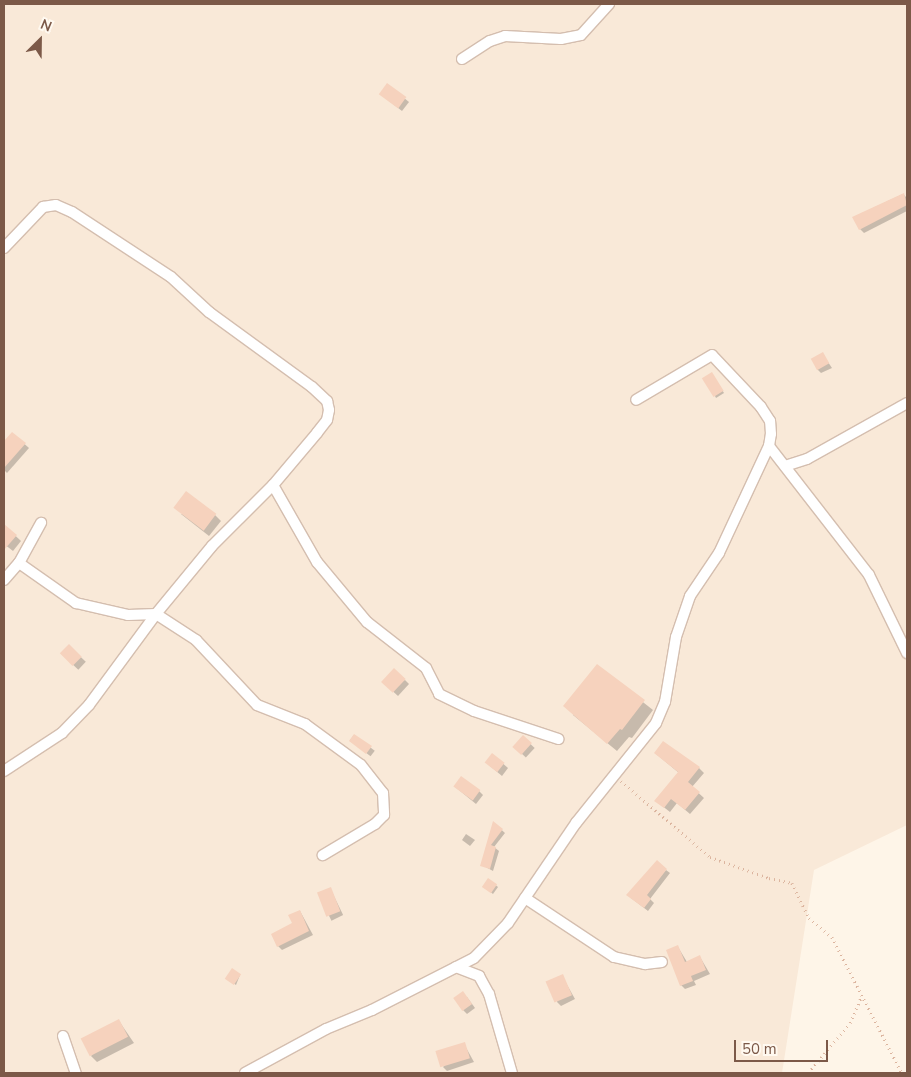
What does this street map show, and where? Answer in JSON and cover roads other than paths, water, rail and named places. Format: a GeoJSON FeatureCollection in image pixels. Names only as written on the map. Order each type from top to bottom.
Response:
{"type":"FeatureCollection","features":[{"type":"Feature","properties":{"kind":"street"},"geometry":{"type":"LineString","coordinates":[[462,60],[490,41],[505,36],[561,39],[581,35],[609,4]]}},
{"type":"Feature","properties":{"kind":"street"},"geometry":{"type":"LineString","coordinates":[[4,248],[43,207],[56,205],[72,212],[171,277],[209,312],[327,400],[327,420],[273,485],[212,546],[156,614],[89,705],[62,733],[4,771]]}},
{"type":"Feature","properties":{"kind":"street"},"geometry":{"type":"LineString","coordinates":[[244,1073],[326,1029],[372,1010],[474,958],[492,942],[525,898],[576,823],[656,724],[665,702],[676,637],[690,596],[719,553],[769,446],[770,422],[761,407],[712,355],[636,400]]}},
{"type":"Feature","properties":{"kind":"street"},"geometry":{"type":"LineString","coordinates":[[785,466],[807,459],[907,403]]}},
{"type":"Feature","properties":{"kind":"street"},"geometry":{"type":"LineString","coordinates":[[769,446],[869,575],[907,653]]}},
{"type":"Feature","properties":{"kind":"street"},"geometry":{"type":"LineString","coordinates":[[273,485],[317,562],[367,622],[426,668],[440,694],[474,711],[558,739]]}},
{"type":"Feature","properties":{"kind":"street"},"geometry":{"type":"LineString","coordinates":[[4,580],[19,563],[41,523]]}},
{"type":"Feature","properties":{"kind":"street"},"geometry":{"type":"LineString","coordinates":[[19,563],[76,603],[128,614],[156,614],[196,640],[257,705],[312,729],[360,766],[384,793],[386,807],[380,820],[323,855]]}},
{"type":"Feature","properties":{"kind":"street"},"geometry":{"type":"LineString","coordinates":[[525,898],[614,957],[635,963],[662,962]]}},
{"type":"Feature","properties":{"kind":"street"},"geometry":{"type":"LineString","coordinates":[[456,967],[479,976],[490,994],[512,1073]]}},
{"type":"Feature","properties":{"kind":"street"},"geometry":{"type":"LineString","coordinates":[[63,1036],[76,1073]]}}]}
